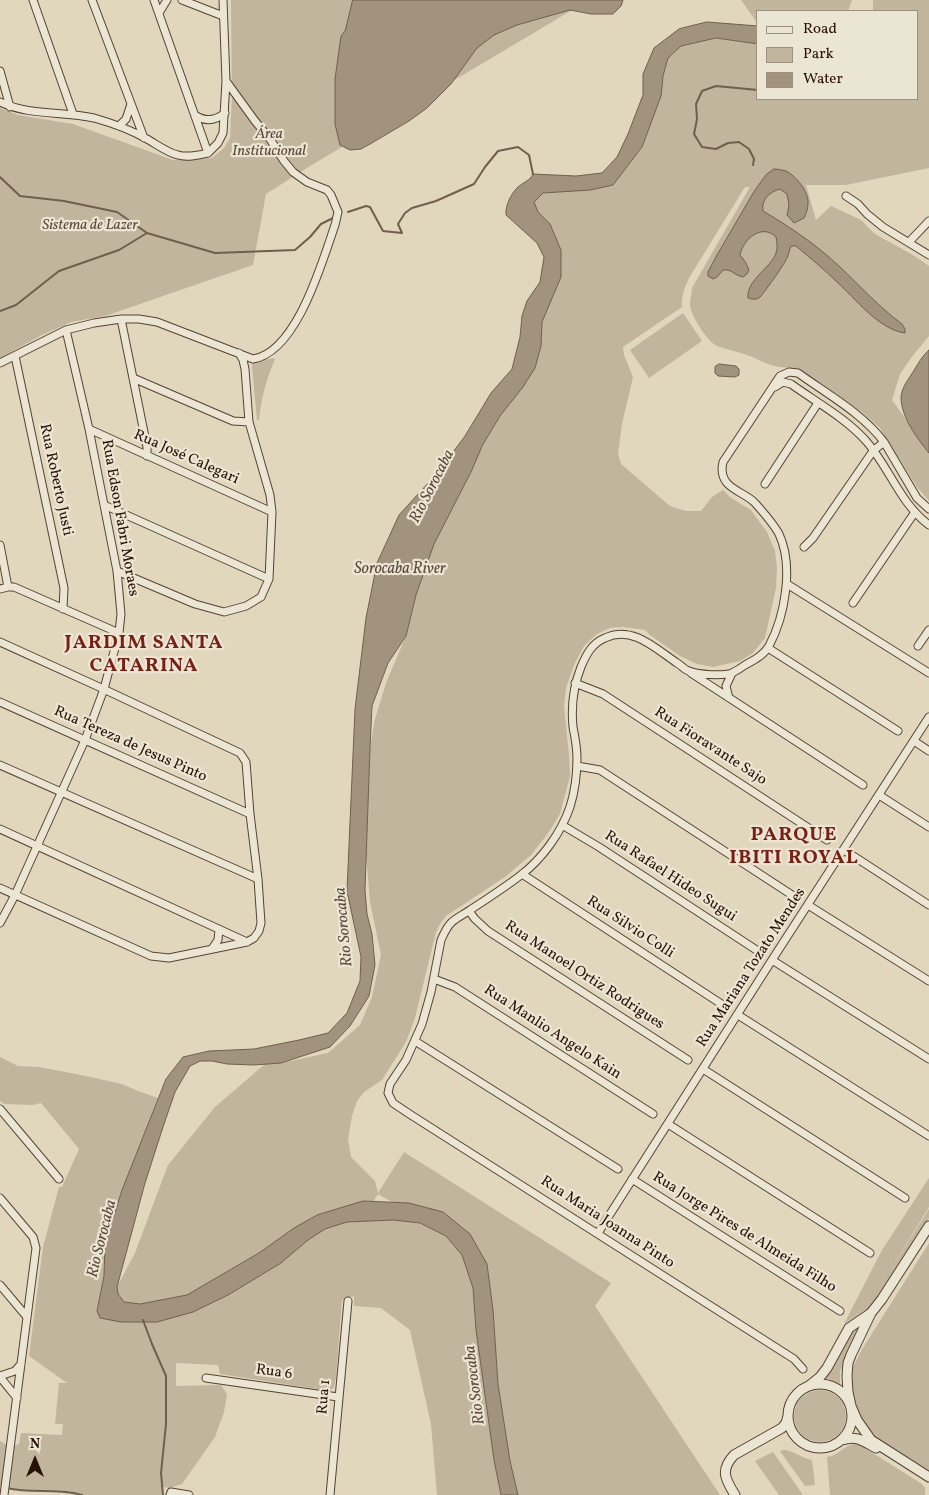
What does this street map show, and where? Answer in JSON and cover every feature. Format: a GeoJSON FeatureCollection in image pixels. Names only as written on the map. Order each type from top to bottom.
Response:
{"type":"FeatureCollection","features":[{"type":"Feature","properties":{"kind":"street"},"geometry":{"type":"LineString","coordinates":[[33,0],[73,114]]}},
{"type":"Feature","properties":{"kind":"street"},"geometry":{"type":"LineString","coordinates":[[92,0],[144,138]]}},
{"type":"Feature","properties":{"kind":"street"},"geometry":{"type":"LineString","coordinates":[[154,0],[208,153]]}},
{"type":"Feature","properties":{"kind":"street"},"geometry":{"type":"LineString","coordinates":[[159,13],[167,0]]}},
{"type":"Feature","properties":{"kind":"street"},"geometry":{"type":"LineString","coordinates":[[182,0],[223,16]]}},
{"type":"Feature","properties":{"kind":"street"},"geometry":{"type":"LineString","coordinates":[[0,102],[10,107],[40,113],[73,114],[96,119],[119,126],[178,155],[195,156],[208,153],[218,143],[223,133],[225,113],[226,81],[223,0]]}},
{"type":"Feature","properties":{"kind":"street"},"geometry":{"type":"LineString","coordinates":[[1,76],[10,107]]}},
{"type":"Feature","properties":{"kind":"street"},"geometry":{"type":"LineString","coordinates":[[0,363],[66,330],[121,318],[140,318],[157,322],[253,359],[267,354],[284,338],[305,308],[336,225],[338,212],[335,202],[327,190],[307,182],[293,172],[270,138],[226,81]]}},
{"type":"Feature","properties":{"kind":"street"},"geometry":{"type":"LineString","coordinates":[[119,126],[126,119],[131,104]]}},
{"type":"Feature","properties":{"kind":"street"},"geometry":{"type":"LineString","coordinates":[[195,115],[202,120],[210,120],[219,118],[225,113]]}},
{"type":"Feature","properties":{"kind":"street"},"geometry":{"type":"LineString","coordinates":[[846,196],[858,204],[883,227],[929,255]]}},
{"type":"Feature","properties":{"kind":"street"},"geometry":{"type":"LineString","coordinates":[[909,242],[929,221]]}},
{"type":"Feature","properties":{"kind":"street"},"geometry":{"type":"LineString","coordinates":[[121,318],[147,456]]}},
{"type":"Feature","properties":{"kind":"street","name":"Rua Edson Fabri Moraes"},"geometry":{"type":"LineString","coordinates":[[0,923],[15,895],[85,740],[104,689],[119,633],[121,614],[116,571],[104,505],[66,330]]}},
{"type":"Feature","properties":{"kind":"street"},"geometry":{"type":"LineString","coordinates":[[116,571],[195,604],[224,612],[246,606],[261,597],[269,579],[272,512],[270,495],[249,422],[245,369],[243,360],[238,353]]}},
{"type":"Feature","properties":{"kind":"street","name":"Rua Roberto Justi"},"geometry":{"type":"LineString","coordinates":[[15,356],[64,588],[63,609]]}},
{"type":"Feature","properties":{"kind":"street"},"geometry":{"type":"LineString","coordinates":[[689,671],[711,675],[732,673],[757,659],[768,648],[780,616],[787,584],[786,556],[779,534],[770,519],[753,501],[726,482],[721,468],[723,462],[780,376],[789,372],[798,373],[864,421],[884,442],[917,498],[929,509]]}},
{"type":"Feature","properties":{"kind":"street"},"geometry":{"type":"LineString","coordinates":[[133,378],[233,421],[249,422]]}},
{"type":"Feature","properties":{"kind":"street"},"geometry":{"type":"LineString","coordinates":[[768,395],[778,384],[788,382],[856,430],[868,443],[909,506],[929,525]]}},
{"type":"Feature","properties":{"kind":"street"},"geometry":{"type":"LineString","coordinates":[[765,484],[818,402]]}},
{"type":"Feature","properties":{"kind":"street","name":"Rua José Calegari"},"geometry":{"type":"LineString","coordinates":[[88,430],[272,512]]}},
{"type":"Feature","properties":{"kind":"street"},"geometry":{"type":"LineString","coordinates":[[804,547],[813,538],[873,451],[884,442]]}},
{"type":"Feature","properties":{"kind":"street"},"geometry":{"type":"LineString","coordinates":[[104,505],[269,579]]}},
{"type":"Feature","properties":{"kind":"street"},"geometry":{"type":"LineString","coordinates":[[853,603],[915,512]]}},
{"type":"Feature","properties":{"kind":"street"},"geometry":{"type":"LineString","coordinates":[[0,545],[8,587]]}},
{"type":"Feature","properties":{"kind":"street"},"geometry":{"type":"LineString","coordinates":[[787,584],[929,673]]}},
{"type":"Feature","properties":{"kind":"street"},"geometry":{"type":"LineString","coordinates":[[0,589],[14,587],[119,633]]}},
{"type":"Feature","properties":{"kind":"street"},"geometry":{"type":"LineString","coordinates":[[918,646],[929,630]]}},
{"type":"Feature","properties":{"kind":"street"},"geometry":{"type":"LineString","coordinates":[[618,1169],[415,1040],[422,1024],[444,932],[455,919],[522,874],[547,849],[566,817],[573,798],[577,766],[572,701],[575,684],[590,649],[597,642],[616,634],[640,637],[729,698],[863,785]]}},
{"type":"Feature","properties":{"kind":"street"},"geometry":{"type":"LineString","coordinates":[[0,642],[240,753],[246,762],[258,879],[259,931],[254,938],[247,942],[169,958],[151,956],[0,888]]}},
{"type":"Feature","properties":{"kind":"street"},"geometry":{"type":"LineString","coordinates":[[768,648],[898,732]]}},
{"type":"Feature","properties":{"kind":"street"},"geometry":{"type":"LineString","coordinates":[[729,698],[726,686],[732,673]]}},
{"type":"Feature","properties":{"kind":"street","name":"Rua Fioravante Sajo"},"geometry":{"type":"LineString","coordinates":[[575,684],[603,694],[828,840]]}},
{"type":"Feature","properties":{"kind":"street","name":"Rua Tereza de Jesus Pinto"},"geometry":{"type":"LineString","coordinates":[[0,702],[250,814]]}},
{"type":"Feature","properties":{"kind":"street","name":"Rua Mariana Tozato Mendes"},"geometry":{"type":"LineString","coordinates":[[598,1233],[929,717]]}},
{"type":"Feature","properties":{"kind":"street"},"geometry":{"type":"LineString","coordinates":[[914,741],[929,751]]}},
{"type":"Feature","properties":{"kind":"street"},"geometry":{"type":"LineString","coordinates":[[0,765],[258,879]]}},
{"type":"Feature","properties":{"kind":"street"},"geometry":{"type":"LineString","coordinates":[[577,766],[600,770],[792,895]]}},
{"type":"Feature","properties":{"kind":"street"},"geometry":{"type":"LineString","coordinates":[[879,795],[929,827]]}},
{"type":"Feature","properties":{"kind":"street","name":"Rua Rafael Hideo Sugui"},"geometry":{"type":"LineString","coordinates":[[562,825],[599,846],[762,953]]}},
{"type":"Feature","properties":{"kind":"street"},"geometry":{"type":"LineString","coordinates":[[0,829],[247,942]]}},
{"type":"Feature","properties":{"kind":"street"},"geometry":{"type":"LineString","coordinates":[[844,850],[929,905]]}},
{"type":"Feature","properties":{"kind":"street","name":"Rua Silvio Colli"},"geometry":{"type":"LineString","coordinates":[[522,874],[723,1005]]}},
{"type":"Feature","properties":{"kind":"street"},"geometry":{"type":"LineString","coordinates":[[808,905],[929,981]]}},
{"type":"Feature","properties":{"kind":"street","name":"Rua Manoel Ortiz Rodrigues"},"geometry":{"type":"LineString","coordinates":[[469,911],[488,931],[688,1060]]}},
{"type":"Feature","properties":{"kind":"street"},"geometry":{"type":"LineString","coordinates":[[212,949],[218,940],[219,929]]}},
{"type":"Feature","properties":{"kind":"street"},"geometry":{"type":"LineString","coordinates":[[772,960],[929,1059]]}},
{"type":"Feature","properties":{"kind":"street","name":"Rua Manlio Angelo Kain"},"geometry":{"type":"LineString","coordinates":[[434,979],[454,987],[653,1114]]}},
{"type":"Feature","properties":{"kind":"street"},"geometry":{"type":"LineString","coordinates":[[738,1015],[929,1136]]}},
{"type":"Feature","properties":{"kind":"street","name":"Rua Maria Joanna Pinto"},"geometry":{"type":"LineString","coordinates":[[415,1040],[406,1060],[390,1084],[388,1093],[393,1103],[794,1359],[803,1369]]}},
{"type":"Feature","properties":{"kind":"street"},"geometry":{"type":"LineString","coordinates":[[703,1069],[905,1198]]}},
{"type":"Feature","properties":{"kind":"street"},"geometry":{"type":"LineString","coordinates":[[0,1109],[59,1179]]}},
{"type":"Feature","properties":{"kind":"street"},"geometry":{"type":"LineString","coordinates":[[668,1124],[870,1253]]}},
{"type":"Feature","properties":{"kind":"street","name":"Rua Jorge Pires de Almeida Filho"},"geometry":{"type":"LineString","coordinates":[[632,1179],[840,1310]]}},
{"type":"Feature","properties":{"kind":"street"},"geometry":{"type":"LineString","coordinates":[[0,1198],[36,1243],[4,1495]]}},
{"type":"Feature","properties":{"kind":"street"},"geometry":{"type":"LineString","coordinates":[[842,1440],[849,1430],[852,1418],[848,1392],[848,1363],[872,1313],[929,1226]]}},
{"type":"Feature","properties":{"kind":"street"},"geometry":{"type":"LineString","coordinates":[[0,1285],[26,1317]]}},
{"type":"Feature","properties":{"kind":"street"},"geometry":{"type":"LineString","coordinates":[[12,1300],[29,1295]]}},
{"type":"Feature","properties":{"kind":"street","name":"Rua 1"},"geometry":{"type":"LineString","coordinates":[[330,1495],[348,1301]]}},
{"type":"Feature","properties":{"kind":"street"},"geometry":{"type":"LineString","coordinates":[[735,1495],[725,1475],[730,1460],[734,1455],[782,1428],[786,1423],[793,1399],[801,1390],[816,1381],[827,1368],[849,1328],[872,1313]]}},
{"type":"Feature","properties":{"kind":"street"},"geometry":{"type":"LineString","coordinates":[[17,1398],[0,1377],[15,1371],[21,1364]]}},
{"type":"Feature","properties":{"kind":"street","name":"Rua 6"},"geometry":{"type":"LineString","coordinates":[[206,1378],[338,1397]]}},
{"type":"Feature","properties":{"kind":"street"},"geometry":{"type":"LineString","coordinates":[[806,1387],[818,1384],[830,1386],[841,1391],[872,1440],[929,1477]]}},
{"type":"Feature","properties":{"kind":"street"},"geometry":{"type":"LineString","coordinates":[[788,1416],[794,1433],[807,1445],[825,1448],[852,1437],[860,1439],[929,1484]]}},
{"type":"Feature","properties":{"kind":"street"},"geometry":{"type":"LineString","coordinates":[[171,1494],[189,1495]]}},
{"type":"Feature","properties":{"kind":"green space"},"geometry":{"type":"Polygon","coordinates":[[[231,0],[589,0],[266,194],[253,265],[105,316],[71,322],[42,335],[0,358],[0,108],[18,115],[73,124],[173,160],[212,158],[224,148],[230,138],[232,98],[231,0]]]}},
{"type":"Feature","properties":{"kind":"green space"},"geometry":{"type":"Polygon","coordinates":[[[741,0],[852,0],[848,10],[756,10],[756,21],[741,0]]]}},
{"type":"Feature","properties":{"kind":"green space"},"geometry":{"type":"Polygon","coordinates":[[[873,0],[929,0],[929,168],[846,185],[806,185],[816,220],[831,206],[861,220],[875,234],[929,266],[929,336],[900,374],[892,400],[929,453],[929,501],[917,487],[880,428],[863,413],[800,369],[772,365],[717,346],[709,339],[696,321],[690,304],[692,288],[750,187],[745,187],[689,278],[683,295],[682,307],[623,347],[624,355],[633,377],[622,424],[618,454],[621,464],[670,506],[686,511],[701,511],[712,497],[723,490],[731,498],[751,510],[767,532],[775,551],[777,568],[776,588],[765,638],[753,653],[740,661],[713,667],[697,664],[680,656],[645,630],[623,627],[610,628],[597,634],[584,646],[574,665],[566,688],[564,706],[570,776],[560,814],[531,855],[505,877],[446,916],[440,924],[436,932],[415,1018],[406,1042],[382,1080],[364,1092],[357,1101],[352,1116],[348,1139],[351,1157],[375,1181],[378,1193],[404,1152],[611,1283],[595,1306],[720,1495],[518,1495],[510,1461],[498,1384],[493,1310],[487,1264],[409,1203],[392,1202],[378,1194],[373,1202],[363,1201],[316,1215],[259,1253],[187,1295],[140,1304],[124,1302],[118,1294],[117,1287],[135,1253],[168,1165],[215,1107],[265,1064],[281,1063],[328,1053],[360,1025],[372,997],[381,955],[370,902],[366,853],[370,748],[375,719],[386,683],[406,636],[416,595],[434,544],[471,472],[482,446],[500,416],[535,368],[541,346],[542,322],[561,277],[561,250],[550,224],[538,212],[533,202],[543,193],[613,185],[642,147],[661,96],[663,76],[668,58],[681,46],[716,38],[756,44],[756,100],[919,100],[919,10],[873,10],[873,0]]]}},
{"type":"Feature","properties":{"kind":"green space"},"geometry":{"type":"Polygon","coordinates":[[[683,313],[702,341],[649,378],[630,350],[683,313]]]}},
{"type":"Feature","properties":{"kind":"green space"},"geometry":{"type":"Polygon","coordinates":[[[275,359],[264,390],[259,420],[257,420],[252,366],[258,361],[275,359]]]}},
{"type":"Feature","properties":{"kind":"green space"},"geometry":{"type":"Polygon","coordinates":[[[0,1057],[18,1066],[39,1067],[122,1084],[158,1098],[122,1190],[105,1245],[104,1277],[97,1311],[193,1312],[228,1295],[281,1263],[308,1240],[325,1229],[347,1222],[393,1220],[420,1223],[446,1236],[462,1255],[473,1288],[476,1330],[494,1460],[501,1495],[437,1495],[431,1424],[410,1330],[381,1308],[354,1306],[354,1296],[342,1300],[336,1377],[334,1387],[330,1391],[220,1374],[218,1365],[176,1363],[176,1386],[221,1385],[227,1394],[224,1412],[215,1437],[182,1484],[170,1488],[163,1487],[163,1495],[82,1495],[52,1490],[16,1490],[0,1486],[0,1441],[11,1446],[19,1444],[21,1433],[62,1435],[63,1424],[55,1424],[59,1383],[67,1383],[29,1356],[43,1247],[59,1187],[62,1187],[79,1149],[41,1103],[32,1105],[4,1104],[0,1101],[0,1057]]]}},
{"type":"Feature","properties":{"kind":"green space"},"geometry":{"type":"Polygon","coordinates":[[[929,1178],[929,1207],[888,1274],[929,1209],[929,1218],[872,1307],[840,1371],[840,1385],[823,1377],[865,1310],[844,1324],[882,1250],[929,1178]]]}},
{"type":"Feature","properties":{"kind":"green space"},"geometry":{"type":"Polygon","coordinates":[[[929,1243],[929,1472],[872,1435],[859,1413],[851,1389],[853,1367],[861,1351],[929,1243]]]}},
{"type":"Feature","properties":{"kind":"green space"},"geometry":{"type":"Polygon","coordinates":[[[820,1390],[830,1392],[838,1398],[844,1406],[846,1416],[844,1426],[838,1434],[830,1440],[820,1442],[810,1440],[802,1434],[796,1426],[794,1416],[796,1406],[802,1398],[810,1392],[820,1390]]]}},
{"type":"Feature","properties":{"kind":"green space"},"geometry":{"type":"Polygon","coordinates":[[[855,1444],[860,1445],[922,1484],[925,1488],[925,1495],[830,1495],[827,1457],[855,1444]]]}},
{"type":"Feature","properties":{"kind":"green space"},"geometry":{"type":"Polygon","coordinates":[[[783,1450],[812,1460],[815,1485],[805,1486],[780,1451],[783,1450]]]}},
{"type":"Feature","properties":{"kind":"green space"},"geometry":{"type":"Polygon","coordinates":[[[773,1452],[803,1495],[779,1495],[755,1461],[773,1452]]]}},
{"type":"Feature","properties":{"kind":"water"},"geometry":{"type":"Polygon","coordinates":[[[353,0],[623,0],[621,6],[613,14],[591,14],[570,10],[517,25],[494,35],[477,48],[451,84],[427,108],[409,121],[361,149],[350,150],[340,145],[335,124],[335,79],[341,36],[345,31],[353,0]]]}},
{"type":"Feature","properties":{"kind":"water","name":"Sorocaba River"},"geometry":{"type":"Polygon","coordinates":[[[707,22],[756,26],[756,44],[716,38],[681,46],[668,58],[663,76],[661,96],[642,147],[613,185],[590,190],[543,193],[534,202],[538,212],[550,224],[561,250],[561,277],[542,322],[541,346],[535,368],[500,416],[482,446],[471,472],[434,544],[416,595],[406,636],[388,663],[372,706],[365,890],[375,965],[369,996],[350,1026],[330,1047],[281,1063],[254,1065],[200,1061],[190,1066],[175,1092],[163,1127],[145,1183],[117,1287],[118,1294],[124,1302],[140,1304],[187,1295],[259,1253],[294,1228],[317,1215],[363,1201],[409,1203],[443,1212],[470,1234],[487,1264],[493,1310],[498,1384],[510,1461],[518,1495],[501,1495],[494,1460],[476,1330],[473,1288],[462,1255],[446,1236],[420,1223],[393,1220],[347,1222],[325,1229],[308,1240],[281,1263],[228,1295],[193,1312],[157,1322],[121,1322],[100,1318],[97,1311],[104,1276],[105,1245],[122,1190],[166,1079],[183,1057],[209,1051],[254,1049],[328,1033],[347,1013],[360,981],[361,957],[347,891],[355,709],[366,618],[377,563],[399,515],[439,471],[465,436],[491,393],[512,369],[520,337],[522,316],[527,301],[540,282],[544,257],[537,243],[506,215],[507,204],[513,193],[533,174],[576,176],[602,173],[617,157],[628,134],[643,95],[643,74],[654,48],[679,29],[707,22]]]}},
{"type":"Feature","properties":{"kind":"water"},"geometry":{"type":"Polygon","coordinates":[[[774,169],[786,171],[798,180],[808,199],[807,209],[804,218],[794,223],[787,215],[789,205],[787,194],[780,189],[772,192],[767,197],[763,203],[763,211],[822,251],[902,324],[905,333],[886,326],[877,320],[796,246],[791,246],[785,261],[761,296],[756,299],[748,298],[748,291],[751,285],[774,258],[776,253],[776,237],[771,233],[759,232],[745,243],[740,255],[749,270],[743,277],[726,270],[723,270],[713,279],[708,276],[708,272],[717,255],[755,190],[766,175],[774,169]]]}},
{"type":"Feature","properties":{"kind":"water"},"geometry":{"type":"Polygon","coordinates":[[[929,350],[929,453],[907,420],[901,397],[920,360],[929,350]]]}},
{"type":"Feature","properties":{"kind":"water"},"geometry":{"type":"Polygon","coordinates":[[[719,364],[736,366],[739,369],[739,375],[735,377],[718,376],[715,373],[715,367],[719,364]]]}},
{"type":"Feature","properties":{"kind":"waterway"},"geometry":{"type":"LineString","coordinates":[[753,165],[754,159],[749,149],[739,142],[728,143],[716,149],[702,147],[694,134],[697,119],[696,104],[702,91],[716,86],[756,90]]}},
{"type":"Feature","properties":{"kind":"waterway"},"geometry":{"type":"LineString","coordinates":[[348,212],[366,206],[370,207],[383,231],[402,233],[398,224],[405,213],[412,208],[436,201],[474,184],[498,151],[518,147],[529,155],[533,174]]}},
{"type":"Feature","properties":{"kind":"waterway"},"geometry":{"type":"LineString","coordinates":[[0,177],[20,196],[64,201],[117,212],[147,233]]}},
{"type":"Feature","properties":{"kind":"waterway"},"geometry":{"type":"LineString","coordinates":[[0,311],[16,305],[59,271],[119,250],[147,233],[215,253],[295,250],[321,224],[333,218]]}},
{"type":"Feature","properties":{"kind":"waterway"},"geometry":{"type":"LineString","coordinates":[[143,1320],[166,1376],[166,1424],[161,1473],[163,1495]]}},
{"type":"Feature","properties":{"kind":"waterway"},"geometry":{"type":"LineString","coordinates":[[7,1488],[82,1495]]}},
{"type":"Feature","properties":{"kind":"district","name":"JARDIM SANTA CATARINA"},"geometry":{"type":"Point","coordinates":[144,656]}},
{"type":"Feature","properties":{"kind":"district","name":"PARQUE IBITI ROYAL"},"geometry":{"type":"Point","coordinates":[794,848]}},
{"type":"Feature","properties":{"kind":"park label","name":"Área Institucional"},"geometry":{"type":"Point","coordinates":[269,144]}},
{"type":"Feature","properties":{"kind":"park label","name":"Sistema de Lazer"},"geometry":{"type":"Point","coordinates":[90,226]}},
{"type":"Feature","properties":{"kind":"water label","name":"Rio Sorocaba"},"geometry":{"type":"Point","coordinates":[433,487]}},
{"type":"Feature","properties":{"kind":"water label","name":"Rio Sorocaba"},"geometry":{"type":"Point","coordinates":[345,927]}},
{"type":"Feature","properties":{"kind":"water label","name":"Rio Sorocaba"},"geometry":{"type":"Point","coordinates":[103,1239]}},
{"type":"Feature","properties":{"kind":"water label","name":"Rio Sorocaba"},"geometry":{"type":"Point","coordinates":[476,1385]}}]}
